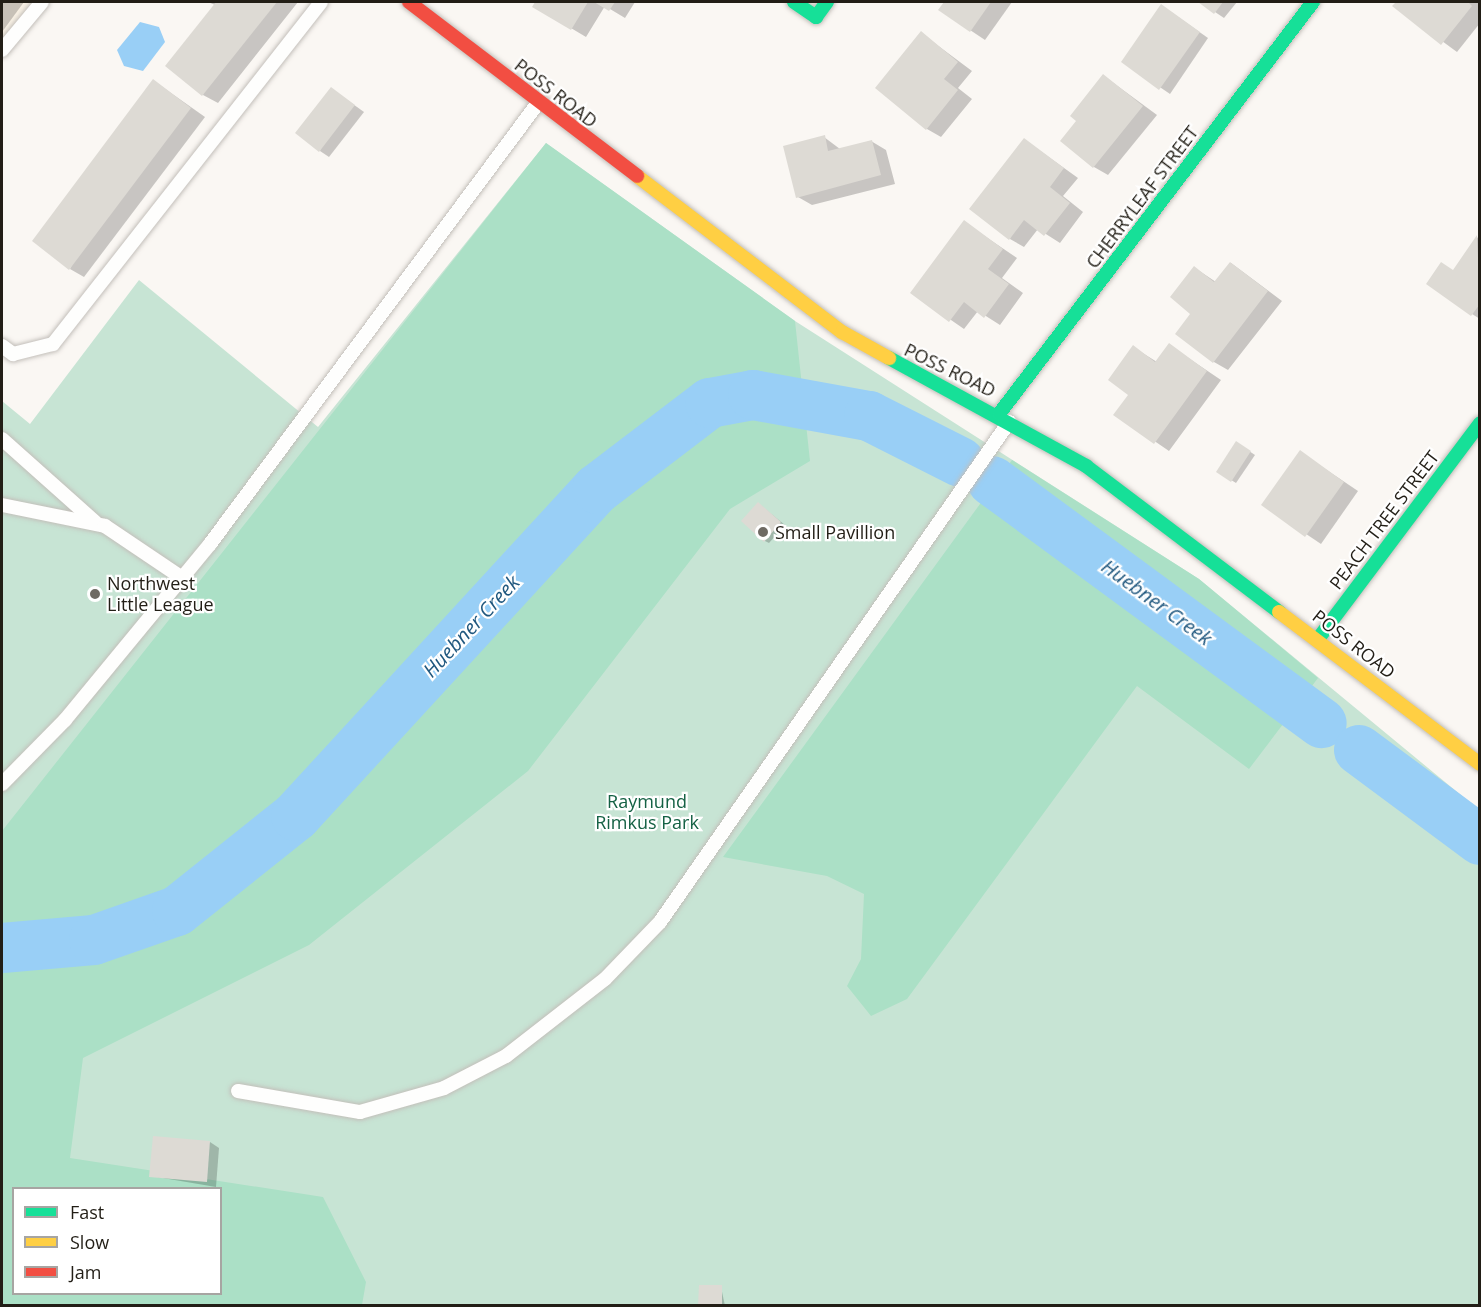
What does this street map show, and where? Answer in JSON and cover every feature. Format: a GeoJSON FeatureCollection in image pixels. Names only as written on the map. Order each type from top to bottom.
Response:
{"type":"FeatureCollection","features":[{"type":"Feature","properties":{"kind":"street","name":"POSS ROAD"},"geometry":{"type":"LineString","coordinates":[[409,2],[538,103],[842,332],[906,371],[1004,417],[1158,516],[1479,764]]}},
{"type":"Feature","properties":{"kind":"street"},"geometry":{"type":"LineString","coordinates":[[794,2],[816,17],[827,2]]}},
{"type":"Feature","properties":{"kind":"street","name":"CHERRYLEAF STREET"},"geometry":{"type":"LineString","coordinates":[[1004,417],[1313,2]]}},
{"type":"Feature","properties":{"kind":"street","name":"PEACH TREE STREET"},"geometry":{"type":"LineString","coordinates":[[1318,639],[1479,423]]}},
{"type":"Feature","properties":{"kind":"lane"},"geometry":{"type":"LineString","coordinates":[[2,50],[42,2]]}},
{"type":"Feature","properties":{"kind":"lane"},"geometry":{"type":"LineString","coordinates":[[2,346],[13,354],[53,344],[321,2]]}},
{"type":"Feature","properties":{"kind":"lane"},"geometry":{"type":"LineString","coordinates":[[2,784],[65,720],[182,578],[538,103]]}},
{"type":"Feature","properties":{"kind":"lane"},"geometry":{"type":"LineString","coordinates":[[238,1091],[360,1112],[444,1088],[506,1056],[605,979],[660,922],[1004,417]]}},
{"type":"Feature","properties":{"kind":"lane"},"geometry":{"type":"LineString","coordinates":[[2,439],[96,523]]}},
{"type":"Feature","properties":{"kind":"lane"},"geometry":{"type":"LineString","coordinates":[[2,505],[96,523],[123,534],[182,578]]}},
{"type":"Feature","properties":{"kind":"shaded area"},"geometry":{"type":"Polygon","coordinates":[[[2,2],[33,2],[2,41],[2,2]]]}},
{"type":"Feature","properties":{"kind":"green space","name":"Raymund Rimkus Park"},"geometry":{"type":"Polygon","coordinates":[[[546,143],[795,321],[1199,579],[1479,810],[1479,1305],[2,1305],[2,401],[30,424],[139,280],[318,427],[546,143]]]}},
{"type":"Feature","properties":{"kind":"green space"},"geometry":{"type":"Polygon","coordinates":[[[546,143],[795,321],[810,461],[730,509],[528,771],[309,945],[83,1058],[70,1158],[323,1197],[366,1282],[362,1305],[2,1305],[2,831],[546,143]]]}},
{"type":"Feature","properties":{"kind":"green space"},"geometry":{"type":"Polygon","coordinates":[[[1012,460],[1199,579],[1318,678],[1249,769],[1137,686],[907,999],[871,1016],[847,986],[861,959],[864,894],[827,876],[723,857],[1012,460]]]}},
{"type":"Feature","properties":{"kind":"water"},"geometry":{"type":"Polygon","coordinates":[[[140,22],[159,27],[165,42],[143,71],[124,66],[117,50],[140,22]]]}},
{"type":"Feature","properties":{"kind":"building"},"geometry":{"type":"Polygon","coordinates":[[[216,2],[277,2],[202,96],[165,66],[216,2]]]}},
{"type":"Feature","properties":{"kind":"building"},"geometry":{"type":"Polygon","coordinates":[[[535,2],[588,2],[571,30],[532,7],[535,2]]]}},
{"type":"Feature","properties":{"kind":"building"},"geometry":{"type":"Polygon","coordinates":[[[594,2],[615,2],[609,11],[594,2]]]}},
{"type":"Feature","properties":{"kind":"building"},"geometry":{"type":"Polygon","coordinates":[[[944,2],[991,2],[970,32],[938,10],[944,2]]]}},
{"type":"Feature","properties":{"kind":"building"},"geometry":{"type":"Polygon","coordinates":[[[1198,2],[1223,2],[1214,14],[1198,2]]]}},
{"type":"Feature","properties":{"kind":"building"},"geometry":{"type":"Polygon","coordinates":[[[1396,2],[1468,2],[1472,6],[1441,45],[1392,6],[1396,2]]]}},
{"type":"Feature","properties":{"kind":"building"},"geometry":{"type":"Polygon","coordinates":[[[1161,4],[1200,32],[1159,90],[1121,62],[1161,4]]]}},
{"type":"Feature","properties":{"kind":"building"},"geometry":{"type":"Polygon","coordinates":[[[921,31],[958,62],[944,79],[958,90],[926,130],[875,88],[921,31]]]}},
{"type":"Feature","properties":{"kind":"building"},"geometry":{"type":"Polygon","coordinates":[[[1103,74],[1143,106],[1093,168],[1060,141],[1076,121],[1070,116],[1103,74]]]}},
{"type":"Feature","properties":{"kind":"building"},"geometry":{"type":"Polygon","coordinates":[[[153,79],[191,108],[69,270],[32,241],[153,79]]]}},
{"type":"Feature","properties":{"kind":"building"},"geometry":{"type":"Polygon","coordinates":[[[331,87],[355,105],[319,152],[295,133],[331,87]]]}},
{"type":"Feature","properties":{"kind":"building"},"geometry":{"type":"Polygon","coordinates":[[[825,135],[828,151],[872,140],[881,175],[796,198],[783,146],[825,135]]]}},
{"type":"Feature","properties":{"kind":"building"},"geometry":{"type":"Polygon","coordinates":[[[1024,138],[1064,168],[1050,187],[1070,203],[1044,236],[1024,220],[1009,240],[969,209],[1024,138]]]}},
{"type":"Feature","properties":{"kind":"building"},"geometry":{"type":"Polygon","coordinates":[[[964,220],[1003,249],[988,269],[1009,284],[984,318],[964,302],[949,322],[910,293],[964,220]]]}},
{"type":"Feature","properties":{"kind":"building"},"geometry":{"type":"Polygon","coordinates":[[[1477,235],[1480,304],[1471,316],[1426,284],[1441,262],[1453,270],[1477,235]]]}},
{"type":"Feature","properties":{"kind":"building"},"geometry":{"type":"Polygon","coordinates":[[[1230,262],[1268,291],[1213,363],[1175,334],[1190,314],[1170,297],[1194,266],[1214,282],[1230,262]]]}},
{"type":"Feature","properties":{"kind":"building"},"geometry":{"type":"Polygon","coordinates":[[[1169,343],[1207,371],[1154,444],[1113,415],[1128,395],[1108,380],[1133,345],[1155,362],[1169,343]]]}},
{"type":"Feature","properties":{"kind":"building"},"geometry":{"type":"Polygon","coordinates":[[[1236,441],[1251,451],[1231,482],[1216,472],[1236,441]]]}},
{"type":"Feature","properties":{"kind":"building"},"geometry":{"type":"Polygon","coordinates":[[[1300,450],[1344,482],[1305,537],[1261,505],[1300,450]]]}},
{"type":"Feature","properties":{"kind":"building","name":"Small Pavillion"},"geometry":{"type":"Polygon","coordinates":[[[758,502],[781,522],[764,542],[741,521],[758,502]]]}},
{"type":"Feature","properties":{"kind":"building"},"geometry":{"type":"Polygon","coordinates":[[[153,1136],[210,1141],[207,1182],[149,1177],[153,1136]]]}},
{"type":"Feature","properties":{"kind":"building"},"geometry":{"type":"Polygon","coordinates":[[[699,1285],[722,1285],[722,1306],[698,1306],[699,1285]]]}},
{"type":"Feature","properties":{"kind":"waterway","name":"Huebner Creek"},"geometry":{"type":"LineString","coordinates":[[2,948],[94,940],[177,911],[296,816],[597,489],[710,403],[753,395],[869,416],[960,462]]}},
{"type":"Feature","properties":{"kind":"waterway","name":"Huebner Creek"},"geometry":{"type":"LineString","coordinates":[[992,481],[1322,723]]}},
{"type":"Feature","properties":{"kind":"waterway","name":"Huebner Creek"},"geometry":{"type":"LineString","coordinates":[[1359,750],[1480,840]]}},
{"type":"Feature","properties":{"kind":"traffic: fast"},"geometry":{"type":"LineString","coordinates":[[794,2],[816,17],[827,2]]}},
{"type":"Feature","properties":{"kind":"traffic: fast"},"geometry":{"type":"LineString","coordinates":[[999,414],[1313,2]]}},
{"type":"Feature","properties":{"kind":"traffic: fast"},"geometry":{"type":"LineString","coordinates":[[889,358],[1086,466],[1279,612]]}},
{"type":"Feature","properties":{"kind":"traffic: fast"},"geometry":{"type":"LineString","coordinates":[[1318,639],[1480,423]]}},
{"type":"Feature","properties":{"kind":"traffic: slow"},"geometry":{"type":"LineString","coordinates":[[637,176],[842,332],[889,358]]}},
{"type":"Feature","properties":{"kind":"traffic: slow"},"geometry":{"type":"LineString","coordinates":[[1279,612],[1480,764]]}},
{"type":"Feature","properties":{"kind":"traffic: jam"},"geometry":{"type":"LineString","coordinates":[[409,2],[637,176]]}},
{"type":"Feature","properties":{"kind":"place","name":"Small Pavillion"},"geometry":{"type":"Point","coordinates":[763,532]}},
{"type":"Feature","properties":{"kind":"place","name":"Northwest Little League"},"geometry":{"type":"Point","coordinates":[95,594]}}]}
